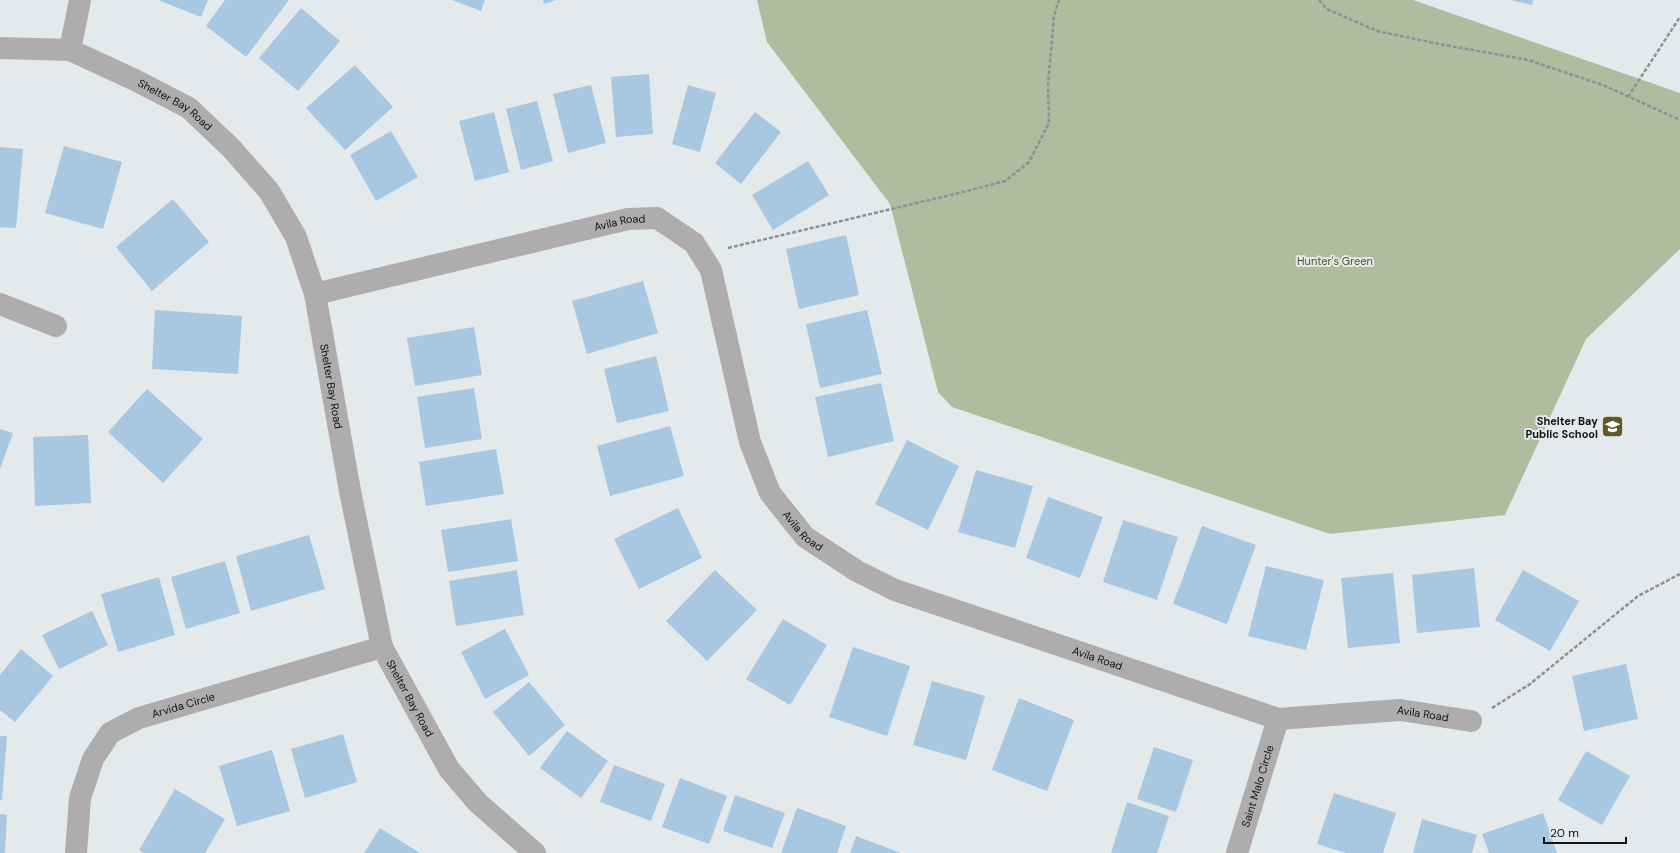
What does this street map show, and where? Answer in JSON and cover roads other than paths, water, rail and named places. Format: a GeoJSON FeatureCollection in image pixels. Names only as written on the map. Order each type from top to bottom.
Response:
{"type":"FeatureCollection","features":[{"type":"Feature","properties":{"kind":"street"},"geometry":{"type":"LineString","coordinates":[[70,50],[80,0]]}},
{"type":"Feature","properties":{"kind":"street","name":"Shelter Bay Road"},"geometry":{"type":"LineString","coordinates":[[0,48],[70,50],[135,80],[189,108],[231,148],[270,191],[296,237],[314,294],[350,491],[382,647],[449,769],[478,803],[535,853]]}},
{"type":"Feature","properties":{"kind":"street","name":"Avila Road"},"geometry":{"type":"LineString","coordinates":[[314,294],[628,219],[658,218],[694,243],[711,270],[750,442],[770,493],[805,538],[857,571],[895,590],[1278,719],[1400,710],[1471,721]]}},
{"type":"Feature","properties":{"kind":"street"},"geometry":{"type":"LineString","coordinates":[[0,304],[56,326]]}},
{"type":"Feature","properties":{"kind":"street","name":"Arvida Circle"},"geometry":{"type":"LineString","coordinates":[[76,853],[80,798],[93,759],[110,733],[139,718],[382,647]]}},
{"type":"Feature","properties":{"kind":"street","name":"Saint Malo Circle"},"geometry":{"type":"LineString","coordinates":[[1237,853],[1278,719]]}},
{"type":"Feature","properties":{"kind":"place","name":"Shelter Bay Public School"},"geometry":{"type":"Point","coordinates":[1613,427]}},
{"type":"Feature","properties":{"kind":"park label","name":"Hunter's Green"},"geometry":{"type":"Point","coordinates":[1335,261]}}]}
